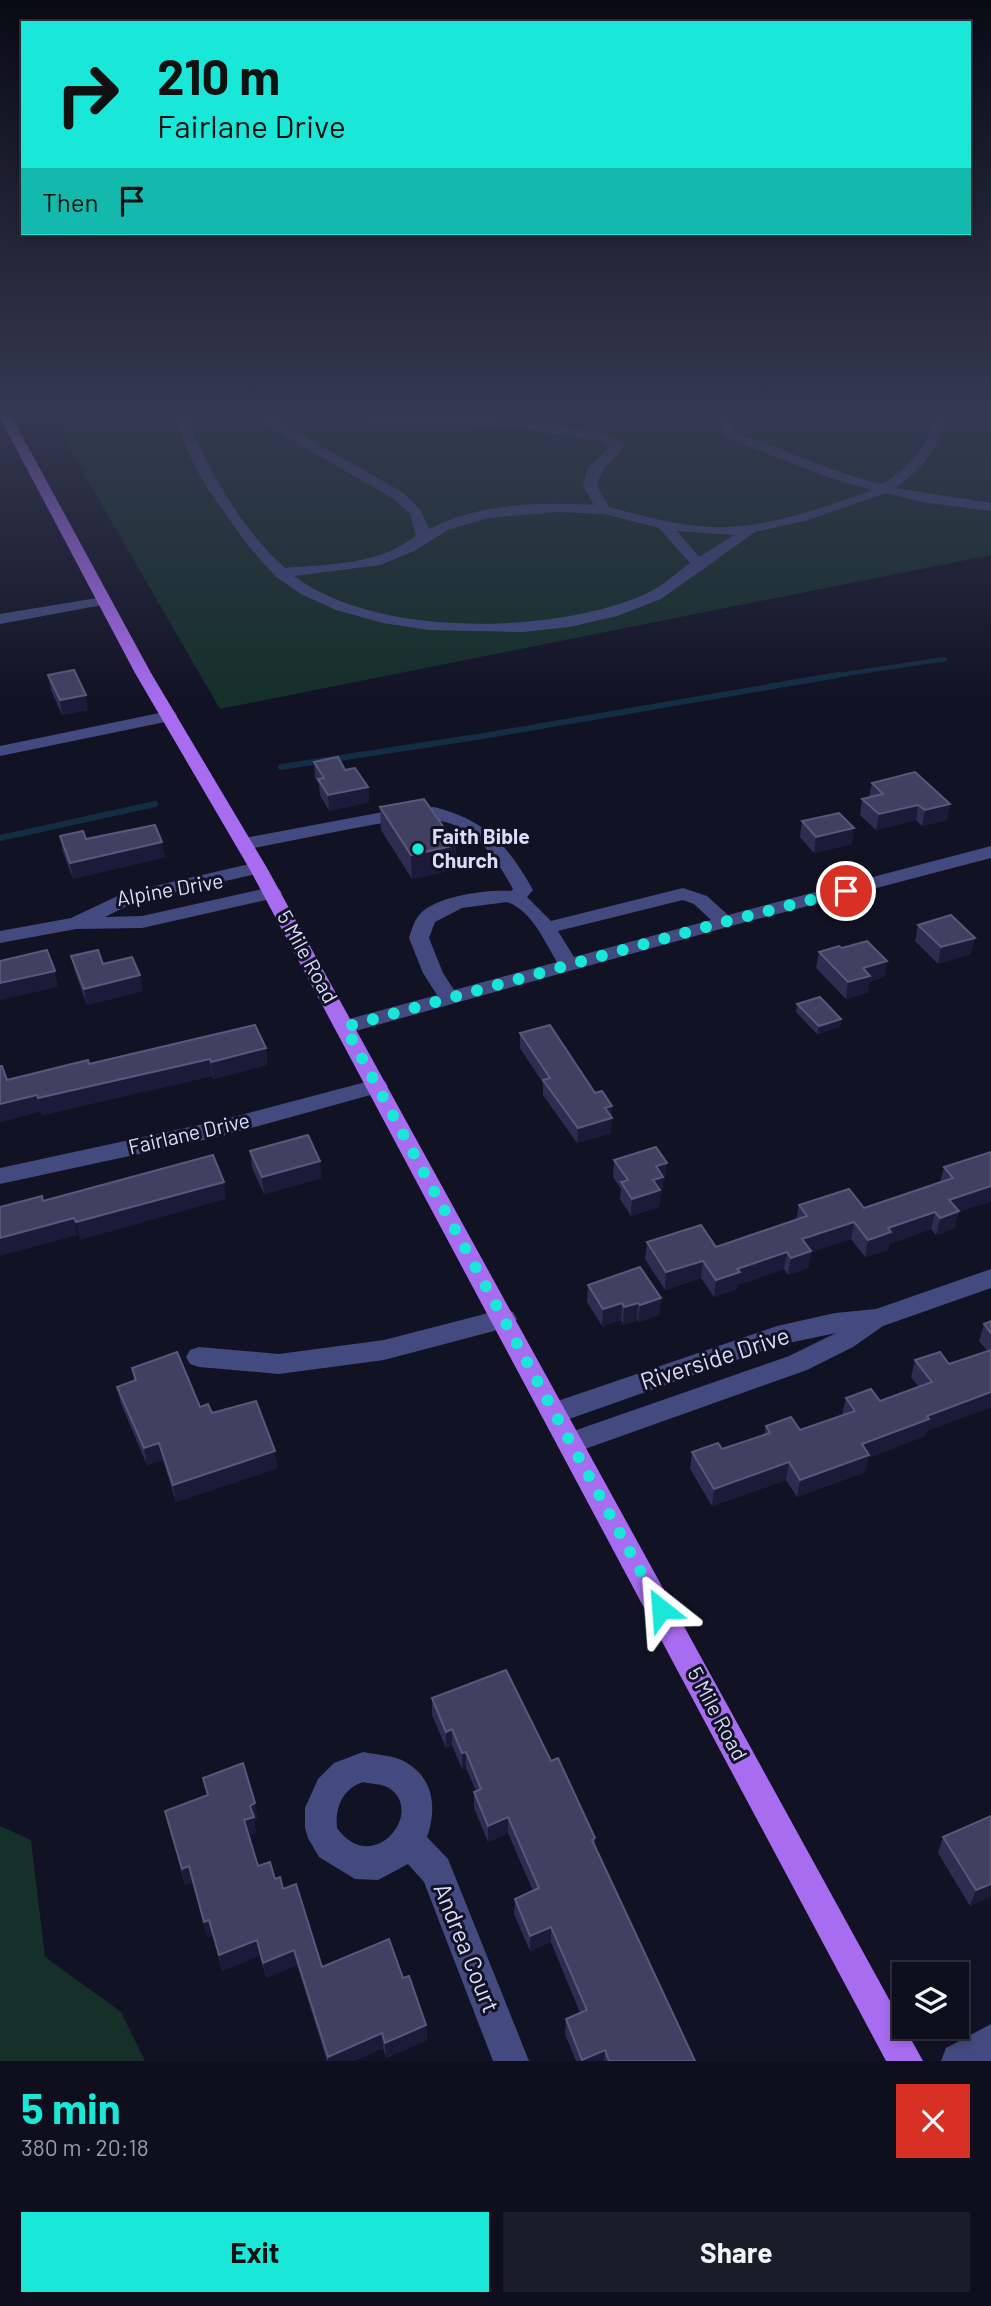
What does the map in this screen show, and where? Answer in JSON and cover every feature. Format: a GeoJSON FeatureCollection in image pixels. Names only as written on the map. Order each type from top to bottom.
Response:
{"type":"FeatureCollection","features":[{"type":"Feature","properties":{"kind":"main road","name":"5 Mile Road"},"geometry":{"type":"LineString","coordinates":[[54,506],[103,601],[272,893],[905,2061]]}},
{"type":"Feature","properties":{"kind":"street"},"geometry":{"type":"LineString","coordinates":[[226,506],[280,573],[306,591],[349,610],[428,625],[480,629],[569,622],[647,600],[751,530]]}},
{"type":"Feature","properties":{"kind":"street"},"geometry":{"type":"LineString","coordinates":[[412,506],[422,520],[423,537]]}},
{"type":"Feature","properties":{"kind":"street"},"geometry":{"type":"LineString","coordinates":[[602,506],[604,510]]}},
{"type":"Feature","properties":{"kind":"street"},"geometry":{"type":"LineString","coordinates":[[280,573],[368,563],[394,557],[439,528],[518,509],[604,510],[666,526],[721,531],[751,530],[836,506]]}},
{"type":"Feature","properties":{"kind":"street"},"geometry":{"type":"LineString","coordinates":[[666,526],[698,564]]}},
{"type":"Feature","properties":{"kind":"street"},"geometry":{"type":"LineString","coordinates":[[0,619],[103,601]]}},
{"type":"Feature","properties":{"kind":"street"},"geometry":{"type":"LineString","coordinates":[[0,751],[169,716]]}},
{"type":"Feature","properties":{"kind":"street"},"geometry":{"type":"LineString","coordinates":[[244,844],[399,814],[434,812],[467,824],[505,857],[523,890],[515,898]]}},
{"type":"Feature","properties":{"kind":"street"},"geometry":{"type":"LineString","coordinates":[[345,1027],[724,922],[991,852]]}},
{"type":"Feature","properties":{"kind":"street","name":"Alpine Drive"},"geometry":{"type":"LineString","coordinates":[[76,923],[131,897],[258,868]]}},
{"type":"Feature","properties":{"kind":"street","name":"Alpine Drive"},"geometry":{"type":"LineString","coordinates":[[0,937],[76,923],[142,922],[272,893]]}},
{"type":"Feature","properties":{"kind":"street"},"geometry":{"type":"LineString","coordinates":[[546,928],[683,894],[694,895],[724,922]]}},
{"type":"Feature","properties":{"kind":"street"},"geometry":{"type":"LineString","coordinates":[[450,999],[433,973],[419,938],[426,918],[439,909],[456,904],[493,897],[515,898],[539,918],[569,965]]}},
{"type":"Feature","properties":{"kind":"street","name":"Fairlane Drive"},"geometry":{"type":"LineString","coordinates":[[0,1176],[222,1128],[377,1086]]}},
{"type":"Feature","properties":{"kind":"street","name":"Riverside Drive"},"geometry":{"type":"LineString","coordinates":[[555,1413],[777,1336],[835,1323],[877,1318],[991,1278]]}},
{"type":"Feature","properties":{"kind":"street","name":"Riverside Drive"},"geometry":{"type":"LineString","coordinates":[[571,1443],[798,1363],[844,1340],[877,1318]]}},
{"type":"Feature","properties":{"kind":"street"},"geometry":{"type":"LineString","coordinates":[[199,1357],[279,1364],[384,1350],[504,1319]]}},
{"type":"Feature","properties":{"kind":"street","name":"Andrea Court"},"geometry":{"type":"LineString","coordinates":[[410,1842],[436,1871],[511,2061]]}},
{"type":"Feature","properties":{"kind":"street"},"geometry":{"type":"LineString","coordinates":[[959,2061],[991,2042]]}},
{"type":"Feature","properties":{"kind":"green space"},"geometry":{"type":"Polygon","coordinates":[[[103,506],[991,506],[991,555],[220,709],[103,506]]]}},
{"type":"Feature","properties":{"kind":"green space"},"geometry":{"type":"Polygon","coordinates":[[[0,1826],[31,1840],[45,1957],[121,2012],[145,2061],[0,2061],[0,1826]]]}},
{"type":"Feature","properties":{"kind":"building"},"geometry":{"type":"Polygon","coordinates":[[[74,670],[86,695],[60,700],[48,675],[74,670]]]}},
{"type":"Feature","properties":{"kind":"building"},"geometry":{"type":"Polygon","coordinates":[[[338,757],[345,770],[355,768],[368,787],[328,795],[318,779],[324,778],[314,762],[338,757]]]}},
{"type":"Feature","properties":{"kind":"building"},"geometry":{"type":"Polygon","coordinates":[[[915,772],[950,804],[925,810],[918,805],[879,814],[862,799],[883,794],[872,783],[915,772]]]}},
{"type":"Feature","properties":{"kind":"building"},"geometry":{"type":"Polygon","coordinates":[[[424,799],[456,845],[411,855],[380,807],[424,799]]]}},
{"type":"Feature","properties":{"kind":"building"},"geometry":{"type":"Polygon","coordinates":[[[839,813],[854,828],[816,837],[802,821],[839,813]]]}},
{"type":"Feature","properties":{"kind":"building"},"geometry":{"type":"Polygon","coordinates":[[[155,825],[162,842],[70,863],[60,836],[83,831],[86,839],[155,825]]]}},
{"type":"Feature","properties":{"kind":"building"},"geometry":{"type":"Polygon","coordinates":[[[951,915],[975,938],[941,947],[918,925],[951,915]]]}},
{"type":"Feature","properties":{"kind":"building"},"geometry":{"type":"Polygon","coordinates":[[[867,941],[887,961],[863,968],[870,976],[848,982],[819,952],[839,946],[842,948],[867,941]]]}},
{"type":"Feature","properties":{"kind":"building"},"geometry":{"type":"Polygon","coordinates":[[[47,950],[55,971],[0,983],[0,961],[47,950]]]}},
{"type":"Feature","properties":{"kind":"building"},"geometry":{"type":"Polygon","coordinates":[[[98,950],[103,964],[132,957],[140,975],[84,989],[71,956],[98,950]]]}},
{"type":"Feature","properties":{"kind":"building"},"geometry":{"type":"Polygon","coordinates":[[[820,997],[841,1019],[819,1026],[797,1004],[820,997]]]}},
{"type":"Feature","properties":{"kind":"building"},"geometry":{"type":"Polygon","coordinates":[[[255,1025],[266,1048],[211,1062],[210,1059],[0,1104],[0,1066],[7,1080],[88,1060],[89,1064],[255,1025]]]}},
{"type":"Feature","properties":{"kind":"building"},"geometry":{"type":"Polygon","coordinates":[[[550,1025],[595,1093],[602,1091],[612,1106],[605,1108],[612,1118],[578,1128],[543,1080],[550,1078],[520,1033],[550,1025]]]}},
{"type":"Feature","properties":{"kind":"building"},"geometry":{"type":"Polygon","coordinates":[[[308,1135],[320,1161],[262,1177],[250,1151],[308,1135]]]}},
{"type":"Feature","properties":{"kind":"building"},"geometry":{"type":"Polygon","coordinates":[[[656,1147],[667,1163],[656,1166],[663,1177],[653,1180],[660,1190],[632,1199],[621,1182],[628,1180],[614,1160],[656,1147]]]}},
{"type":"Feature","properties":{"kind":"building"},"geometry":{"type":"Polygon","coordinates":[[[991,1152],[991,1186],[949,1200],[959,1211],[940,1218],[935,1212],[888,1228],[891,1232],[868,1240],[854,1222],[802,1239],[811,1251],[791,1258],[787,1252],[737,1269],[740,1272],[716,1280],[703,1261],[666,1272],[647,1242],[701,1225],[716,1247],[807,1216],[799,1205],[849,1189],[864,1208],[953,1178],[944,1167],[991,1152]]]}},
{"type":"Feature","properties":{"kind":"building"},"geometry":{"type":"Polygon","coordinates":[[[213,1155],[224,1182],[76,1222],[74,1218],[0,1238],[0,1207],[42,1196],[43,1201],[213,1155]]]}},
{"type":"Feature","properties":{"kind":"building"},"geometry":{"type":"Polygon","coordinates":[[[640,1267],[661,1298],[640,1305],[638,1303],[624,1307],[622,1303],[603,1309],[588,1285],[640,1267]]]}},
{"type":"Feature","properties":{"kind":"building"},"geometry":{"type":"Polygon","coordinates":[[[991,1321],[991,1333],[984,1324],[991,1321]]]}},
{"type":"Feature","properties":{"kind":"building"},"geometry":{"type":"Polygon","coordinates":[[[991,1350],[991,1392],[862,1444],[869,1455],[800,1480],[789,1462],[714,1489],[692,1452],[718,1443],[722,1449],[770,1433],[766,1426],[791,1417],[800,1430],[855,1411],[846,1398],[871,1389],[880,1401],[932,1382],[915,1360],[940,1352],[949,1364],[991,1350]]]}},
{"type":"Feature","properties":{"kind":"building"},"geometry":{"type":"Polygon","coordinates":[[[177,1352],[200,1407],[208,1404],[212,1413],[256,1401],[275,1451],[173,1485],[159,1443],[144,1448],[117,1387],[136,1380],[132,1368],[177,1352]]]}},
{"type":"Feature","properties":{"kind":"building"},"geometry":{"type":"Polygon","coordinates":[[[506,1670],[551,1761],[558,1758],[595,1838],[592,1840],[695,2061],[609,2061],[605,2050],[582,2060],[566,2019],[587,2010],[551,1927],[530,1936],[515,1899],[539,1888],[508,1817],[488,1826],[474,1792],[481,1789],[466,1752],[462,1753],[452,1729],[446,1732],[432,1698],[506,1670]]]}},
{"type":"Feature","properties":{"kind":"building"},"geometry":{"type":"Polygon","coordinates":[[[243,1763],[255,1803],[250,1806],[254,1817],[244,1820],[258,1866],[270,1862],[275,1879],[280,1877],[283,1889],[296,1884],[322,1967],[389,1939],[403,1978],[409,1976],[426,2025],[385,2043],[382,2033],[328,2057],[294,1950],[263,1963],[257,1940],[219,1955],[209,1920],[204,1922],[189,1866],[182,1869],[165,1811],[208,1795],[203,1778],[243,1763]]]}},
{"type":"Feature","properties":{"kind":"building"},"geometry":{"type":"Polygon","coordinates":[[[991,1816],[991,1884],[976,1890],[943,1837],[991,1816]]]}},
{"type":"Feature","properties":{"kind":"waterway"},"geometry":{"type":"LineString","coordinates":[[829,677],[945,659]]}},
{"type":"Feature","properties":{"kind":"waterway"},"geometry":{"type":"LineString","coordinates":[[829,677],[838,675]]}},
{"type":"Feature","properties":{"kind":"waterway"},"geometry":{"type":"LineString","coordinates":[[281,767],[483,736],[829,677]]}},
{"type":"Feature","properties":{"kind":"waterway"},"geometry":{"type":"LineString","coordinates":[[0,838],[155,804]]}},
{"type":"Feature","properties":{"kind":"place","name":"Faith Bible Church"},"geometry":{"type":"Point","coordinates":[418,849]}},
{"type":"Feature","properties":{"kind":"route"},"geometry":{"type":"LineString","coordinates":[[661,1609],[345,1027],[846,891]]}}]}
